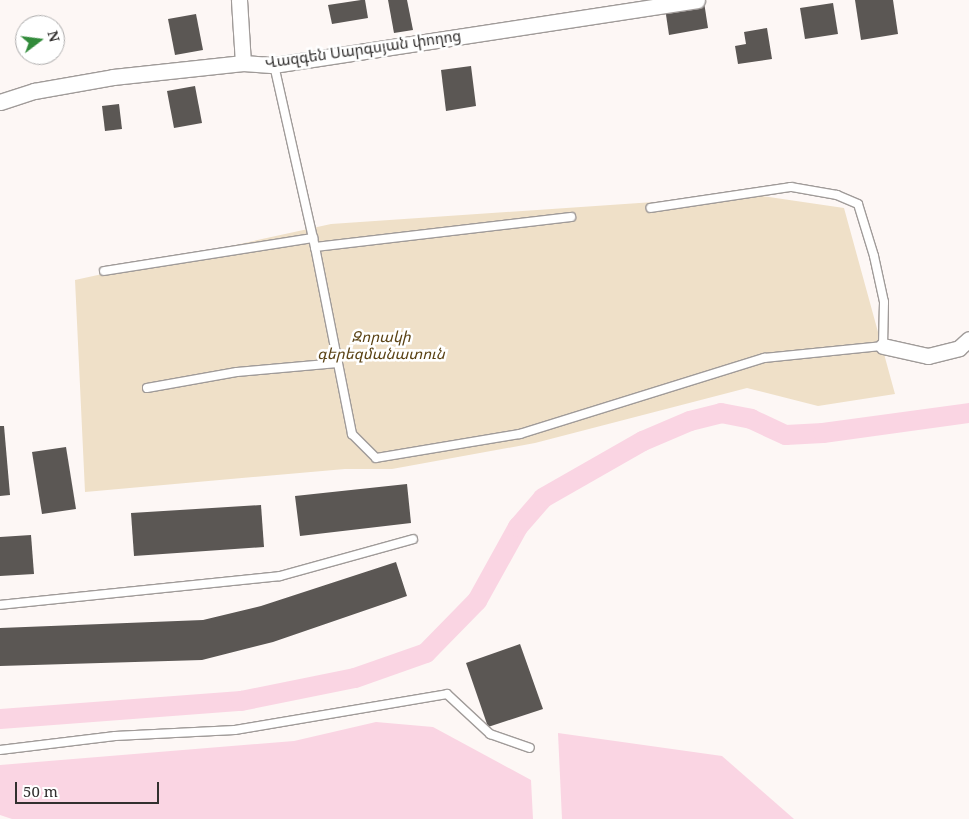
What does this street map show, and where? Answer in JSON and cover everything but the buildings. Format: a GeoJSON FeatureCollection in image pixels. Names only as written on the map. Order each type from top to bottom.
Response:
{"type":"FeatureCollection","features":[{"type":"Feature","properties":{"kind":"street"},"geometry":{"type":"LineString","coordinates":[[239,0],[244,63]]}},
{"type":"Feature","properties":{"kind":"street","name":"Վազգեն Սարգսյան փողոց"},"geometry":{"type":"LineString","coordinates":[[0,102],[34,91],[113,78],[244,63],[274,64],[697,0]]}},
{"type":"Feature","properties":{"kind":"street"},"geometry":{"type":"LineString","coordinates":[[883,346],[928,356],[959,348],[969,339]]}},
{"type":"Feature","properties":{"kind":"lane"},"geometry":{"type":"LineString","coordinates":[[274,64],[315,247],[352,434],[376,458],[520,434],[764,358],[883,346],[884,302],[874,256],[858,204],[837,195],[791,187],[651,208]]}},
{"type":"Feature","properties":{"kind":"lane"},"geometry":{"type":"LineString","coordinates":[[315,247],[571,217]]}},
{"type":"Feature","properties":{"kind":"lane"},"geometry":{"type":"LineString","coordinates":[[104,271],[313,238]]}},
{"type":"Feature","properties":{"kind":"lane"},"geometry":{"type":"LineString","coordinates":[[147,388],[237,372],[338,363]]}},
{"type":"Feature","properties":{"kind":"lane"},"geometry":{"type":"LineString","coordinates":[[0,605],[280,576],[413,539]]}},
{"type":"Feature","properties":{"kind":"lane"},"geometry":{"type":"LineString","coordinates":[[0,750],[115,736],[235,730],[447,694],[490,734],[530,748]]}},
{"type":"Feature","properties":{"kind":"green space","name":"Զորակի գերեզմանատուն"},"geometry":{"type":"Polygon","coordinates":[[[756,195],[844,208],[895,394],[818,406],[747,388],[535,443],[392,469],[345,469],[85,492],[75,280],[331,224],[756,195]]]}},
{"type":"Feature","properties":{"kind":"shaded area"},"geometry":{"type":"Polygon","coordinates":[[[376,722],[433,727],[531,780],[533,819],[12,819],[0,815],[0,765],[294,741],[376,722]]]}},
{"type":"Feature","properties":{"kind":"shaded area"},"geometry":{"type":"Polygon","coordinates":[[[558,733],[722,756],[794,819],[562,819],[558,733]]]}},
{"type":"Feature","properties":{"kind":"waterway"},"geometry":{"type":"LineString","coordinates":[[0,719],[241,701],[355,678],[426,653],[477,601],[518,527],[543,498],[643,441],[690,421],[721,413],[751,419],[786,435],[823,433],[969,413]]}}]}
